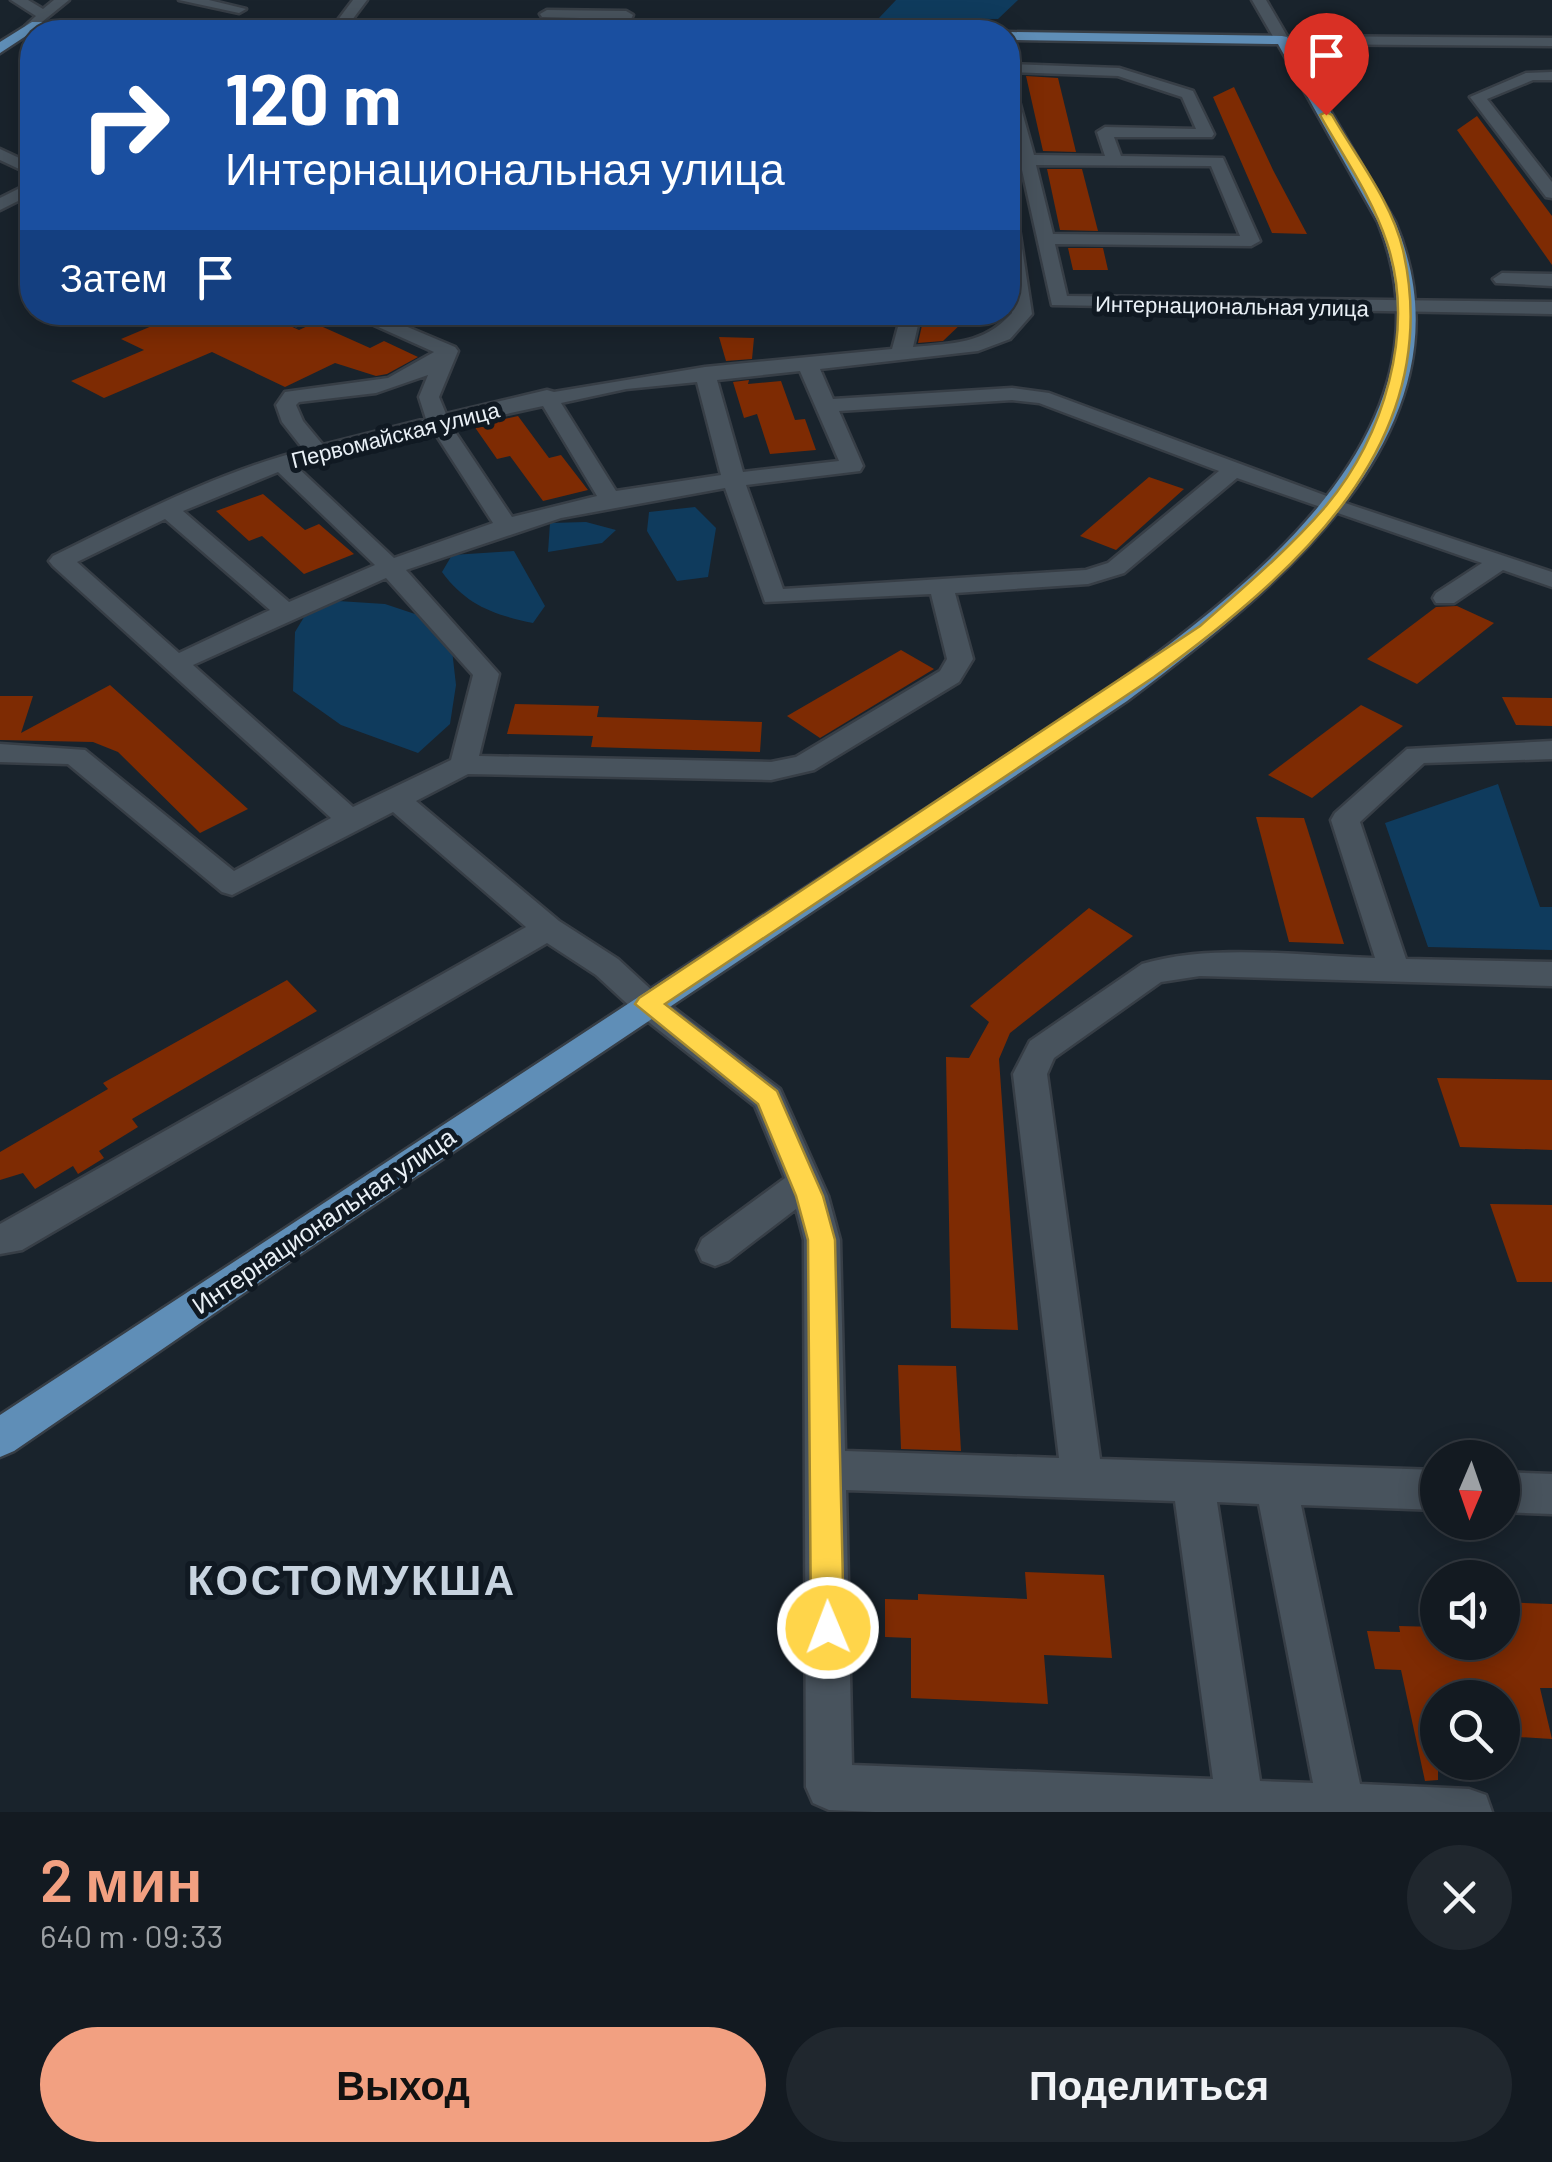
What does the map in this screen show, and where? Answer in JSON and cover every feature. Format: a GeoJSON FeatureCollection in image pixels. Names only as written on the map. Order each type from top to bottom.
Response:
{"type":"FeatureCollection","features":[{"type":"Feature","properties":{"kind":"main road"},"geometry":{"type":"LineString","coordinates":[[1020,36],[1282,40]]}},
{"type":"Feature","properties":{"kind":"main road","name":"Интернациональная улица"},"geometry":{"type":"LineString","coordinates":[[0,1438],[1148,673],[1206,630],[1272,572],[1334,506],[1378,436],[1393,399],[1402,363],[1405,310],[1396,247],[1384,216],[1282,40]]}},
{"type":"Feature","properties":{"kind":"street"},"geometry":{"type":"LineString","coordinates":[[18,0],[44,15]]}},
{"type":"Feature","properties":{"kind":"street"},"geometry":{"type":"LineString","coordinates":[[39,20],[62,0]]}},
{"type":"Feature","properties":{"kind":"street"},"geometry":{"type":"LineString","coordinates":[[186,0],[239,9]]}},
{"type":"Feature","properties":{"kind":"street"},"geometry":{"type":"LineString","coordinates":[[345,20],[360,0]]}},
{"type":"Feature","properties":{"kind":"street"},"geometry":{"type":"LineString","coordinates":[[1259,0],[1282,40],[1424,36],[1552,42]]}},
{"type":"Feature","properties":{"kind":"street"},"geometry":{"type":"LineString","coordinates":[[547,14],[626,14],[625,20]]}},
{"type":"Feature","properties":{"kind":"street"},"geometry":{"type":"LineString","coordinates":[[1020,68],[1120,72],[1188,94],[1206,134],[1105,132],[1114,159]]}},
{"type":"Feature","properties":{"kind":"street"},"geometry":{"type":"LineString","coordinates":[[1552,76],[1532,76],[1478,97],[1546,176],[1552,193]]}},
{"type":"Feature","properties":{"kind":"street"},"geometry":{"type":"LineString","coordinates":[[1020,126],[1056,293],[1310,287]]}},
{"type":"Feature","properties":{"kind":"street"},"geometry":{"type":"LineString","coordinates":[[1028,160],[1217,162],[1251,241],[1045,239]]}},
{"type":"Feature","properties":{"kind":"street"},"geometry":{"type":"LineString","coordinates":[[1502,279],[1552,280]]}},
{"type":"Feature","properties":{"kind":"street","name":"Интернациональная улица"},"geometry":{"type":"LineString","coordinates":[[1056,293],[1405,310]]}},
{"type":"Feature","properties":{"kind":"street","name":"Первомайская улица"},"geometry":{"type":"LineString","coordinates":[[1020,316],[1042,312],[1056,293]]}},
{"type":"Feature","properties":{"kind":"street"},"geometry":{"type":"LineString","coordinates":[[1020,300],[1022,314]]}},
{"type":"Feature","properties":{"kind":"street"},"geometry":{"type":"LineString","coordinates":[[1405,310],[1552,308]]}},
{"type":"Feature","properties":{"kind":"street"},"geometry":{"type":"LineString","coordinates":[[385,325],[448,352]]}},
{"type":"Feature","properties":{"kind":"street"},"geometry":{"type":"LineString","coordinates":[[901,354],[909,325]]}},
{"type":"Feature","properties":{"kind":"street","name":"Первомайская улица"},"geometry":{"type":"LineString","coordinates":[[350,820],[177,662],[60,562],[167,509],[317,452],[547,396],[705,373],[971,347],[1003,336],[1012,325]]}},
{"type":"Feature","properties":{"kind":"street"},"geometry":{"type":"LineString","coordinates":[[448,352],[428,398],[438,422],[507,526]]}},
{"type":"Feature","properties":{"kind":"street"},"geometry":{"type":"LineString","coordinates":[[317,452],[293,422],[286,405],[292,396],[386,386],[428,372],[448,352]]}},
{"type":"Feature","properties":{"kind":"street"},"geometry":{"type":"LineString","coordinates":[[177,662],[390,567],[507,526],[610,499],[852,466],[807,363]]}},
{"type":"Feature","properties":{"kind":"street"},"geometry":{"type":"LineString","coordinates":[[705,373],[734,481],[774,597],[1088,577],[1116,568],[1236,468]]}},
{"type":"Feature","properties":{"kind":"street"},"geometry":{"type":"LineString","coordinates":[[826,406],[1012,394],[1042,397],[1449,548],[1504,560],[1552,580]]}},
{"type":"Feature","properties":{"kind":"street"},"geometry":{"type":"LineString","coordinates":[[547,396],[610,499]]}},
{"type":"Feature","properties":{"kind":"street"},"geometry":{"type":"LineString","coordinates":[[281,463],[390,567],[486,674],[463,764]]}},
{"type":"Feature","properties":{"kind":"street"},"geometry":{"type":"LineString","coordinates":[[167,509],[285,612]]}},
{"type":"Feature","properties":{"kind":"street"},"geometry":{"type":"LineString","coordinates":[[1445,598],[1504,560]]}},
{"type":"Feature","properties":{"kind":"street"},"geometry":{"type":"LineString","coordinates":[[0,753],[75,756],[232,885],[463,764],[771,771],[804,764],[950,676],[960,659],[942,588]]}},
{"type":"Feature","properties":{"kind":"street"},"geometry":{"type":"LineString","coordinates":[[1394,968],[1344,820],[1417,754],[1552,750]]}},
{"type":"Feature","properties":{"kind":"street"},"geometry":{"type":"LineString","coordinates":[[396,800],[548,929],[607,967],[647,1004],[768,1098],[804,1183],[822,1240],[830,1787],[1469,1812]]}},
{"type":"Feature","properties":{"kind":"street"},"geometry":{"type":"LineString","coordinates":[[0,1239],[9,1239],[548,929]]}},
{"type":"Feature","properties":{"kind":"street"},"geometry":{"type":"LineString","coordinates":[[1082,1478],[1030,1074],[1042,1050],[1153,972],[1200,965],[1552,974]]}},
{"type":"Feature","properties":{"kind":"street"},"geometry":{"type":"LineString","coordinates":[[714,1250],[804,1183]]}},
{"type":"Feature","properties":{"kind":"street"},"geometry":{"type":"LineString","coordinates":[[826,1470],[1420,1489]]}},
{"type":"Feature","properties":{"kind":"street"},"geometry":{"type":"LineString","coordinates":[[1193,1482],[1240,1802]]}},
{"type":"Feature","properties":{"kind":"street"},"geometry":{"type":"LineString","coordinates":[[1276,1484],[1341,1805]]}},
{"type":"Feature","properties":{"kind":"street"},"geometry":{"type":"LineString","coordinates":[[1520,1493],[1552,1494]]}},
{"type":"Feature","properties":{"kind":"shaded area"},"geometry":{"type":"Polygon","coordinates":[[[896,0],[1018,0],[998,19],[879,18],[896,0]]]}},
{"type":"Feature","properties":{"kind":"shaded area"},"geometry":{"type":"Polygon","coordinates":[[[695,507],[716,528],[708,577],[677,581],[647,531],[649,512],[695,507]]]}},
{"type":"Feature","properties":{"kind":"shaded area"},"geometry":{"type":"Polygon","coordinates":[[[586,522],[616,530],[602,543],[548,552],[550,523],[586,522]]]}},
{"type":"Feature","properties":{"kind":"shaded area"},"geometry":{"type":"Polygon","coordinates":[[[514,551],[545,606],[533,623],[471,601],[442,572],[452,555],[514,551]]]}},
{"type":"Feature","properties":{"kind":"shaded area"},"geometry":{"type":"Polygon","coordinates":[[[312,604],[385,604],[424,617],[452,650],[456,685],[450,724],[418,753],[341,725],[293,691],[295,632],[312,604]]]}},
{"type":"Feature","properties":{"kind":"shaded area"},"geometry":{"type":"Polygon","coordinates":[[[1498,784],[1540,907],[1552,907],[1552,950],[1428,947],[1385,823],[1498,784]]]}},
{"type":"Feature","properties":{"kind":"building"},"geometry":{"type":"Polygon","coordinates":[[[1026,76],[1058,78],[1076,152],[1043,151],[1026,76]]]}},
{"type":"Feature","properties":{"kind":"building"},"geometry":{"type":"Polygon","coordinates":[[[1234,87],[1307,234],[1272,233],[1213,97],[1234,87]]]}},
{"type":"Feature","properties":{"kind":"building"},"geometry":{"type":"Polygon","coordinates":[[[1477,116],[1552,216],[1552,265],[1457,130],[1477,116]]]}},
{"type":"Feature","properties":{"kind":"building"},"geometry":{"type":"Polygon","coordinates":[[[1047,169],[1082,169],[1098,231],[1060,230],[1047,169]]]}},
{"type":"Feature","properties":{"kind":"building"},"geometry":{"type":"Polygon","coordinates":[[[1068,248],[1103,248],[1108,270],[1073,270],[1068,248]]]}},
{"type":"Feature","properties":{"kind":"building"},"geometry":{"type":"Polygon","coordinates":[[[154,325],[288,325],[299,330],[318,325],[370,348],[384,341],[418,357],[376,376],[335,363],[285,387],[212,352],[104,398],[71,381],[144,350],[121,339],[154,325]]]}},
{"type":"Feature","properties":{"kind":"building"},"geometry":{"type":"Polygon","coordinates":[[[922,325],[960,325],[943,341],[918,343],[922,325]]]}},
{"type":"Feature","properties":{"kind":"building"},"geometry":{"type":"Polygon","coordinates":[[[719,337],[754,338],[752,359],[726,361],[719,337]]]}},
{"type":"Feature","properties":{"kind":"building"},"geometry":{"type":"Polygon","coordinates":[[[749,380],[748,384],[781,381],[795,420],[805,419],[816,450],[770,454],[757,414],[744,418],[733,382],[749,380]]]}},
{"type":"Feature","properties":{"kind":"building"},"geometry":{"type":"Polygon","coordinates":[[[518,416],[549,458],[561,455],[588,490],[543,501],[510,456],[497,459],[474,426],[518,416]]]}},
{"type":"Feature","properties":{"kind":"building"},"geometry":{"type":"Polygon","coordinates":[[[1149,477],[1184,489],[1116,550],[1080,536],[1149,477]]]}},
{"type":"Feature","properties":{"kind":"building"},"geometry":{"type":"Polygon","coordinates":[[[263,494],[305,530],[319,524],[354,554],[304,574],[262,536],[249,541],[216,511],[263,494]]]}},
{"type":"Feature","properties":{"kind":"building"},"geometry":{"type":"Polygon","coordinates":[[[1457,606],[1494,623],[1417,684],[1367,659],[1436,607],[1457,606]]]}},
{"type":"Feature","properties":{"kind":"building"},"geometry":{"type":"Polygon","coordinates":[[[901,650],[934,669],[820,738],[787,716],[901,650]]]}},
{"type":"Feature","properties":{"kind":"building"},"geometry":{"type":"Polygon","coordinates":[[[110,685],[248,809],[200,833],[118,752],[93,742],[0,740],[0,696],[33,696],[21,733],[110,685]]]}},
{"type":"Feature","properties":{"kind":"building"},"geometry":{"type":"Polygon","coordinates":[[[1502,697],[1552,698],[1552,726],[1516,725],[1502,697]]]}},
{"type":"Feature","properties":{"kind":"building"},"geometry":{"type":"Polygon","coordinates":[[[515,704],[599,706],[597,717],[762,722],[760,752],[591,747],[593,736],[507,734],[515,704]]]}},
{"type":"Feature","properties":{"kind":"building"},"geometry":{"type":"Polygon","coordinates":[[[1361,705],[1403,726],[1312,798],[1268,775],[1361,705]]]}},
{"type":"Feature","properties":{"kind":"building"},"geometry":{"type":"Polygon","coordinates":[[[1256,817],[1304,818],[1344,944],[1289,942],[1256,817]]]}},
{"type":"Feature","properties":{"kind":"building"},"geometry":{"type":"Polygon","coordinates":[[[1089,908],[1133,936],[1010,1033],[999,1059],[1018,1330],[951,1328],[946,1057],[969,1058],[989,1022],[970,1006],[1089,908]]]}},
{"type":"Feature","properties":{"kind":"building"},"geometry":{"type":"Polygon","coordinates":[[[287,980],[317,1011],[132,1119],[138,1127],[99,1151],[104,1158],[78,1174],[73,1166],[35,1189],[23,1173],[0,1180],[0,1152],[108,1089],[103,1083],[287,980]]]}},
{"type":"Feature","properties":{"kind":"building"},"geometry":{"type":"Polygon","coordinates":[[[1437,1078],[1552,1080],[1552,1150],[1460,1147],[1437,1078]]]}},
{"type":"Feature","properties":{"kind":"building"},"geometry":{"type":"Polygon","coordinates":[[[1490,1204],[1552,1205],[1552,1282],[1517,1282],[1490,1204]]]}},
{"type":"Feature","properties":{"kind":"building"},"geometry":{"type":"Polygon","coordinates":[[[898,1365],[956,1366],[961,1451],[901,1449],[898,1365]]]}},
{"type":"Feature","properties":{"kind":"building"},"geometry":{"type":"Polygon","coordinates":[[[1025,1572],[1104,1575],[1112,1658],[1044,1655],[1048,1704],[911,1698],[911,1638],[885,1637],[885,1599],[918,1600],[918,1594],[1027,1599],[1025,1572]]]}},
{"type":"Feature","properties":{"kind":"building"},"geometry":{"type":"Polygon","coordinates":[[[1520,1603],[1552,1604],[1552,1688],[1540,1688],[1552,1739],[1520,1737],[1520,1680],[1420,1680],[1420,1758],[1401,1670],[1375,1669],[1367,1631],[1400,1632],[1399,1626],[1420,1627],[1420,1660],[1520,1660],[1520,1603]]]}},
{"type":"Feature","properties":{"kind":"district","name":"КОСТОМУКША"},"geometry":{"type":"Point","coordinates":[352,1578]}},
{"type":"Feature","properties":{"kind":"route"},"geometry":{"type":"LineString","coordinates":[[828,1628],[822,1240],[810,1196],[768,1098],[647,1004],[1148,673],[1206,630],[1272,572],[1334,506],[1378,436],[1393,399],[1402,363],[1405,310],[1396,247],[1384,216],[1326,115]]}}]}
